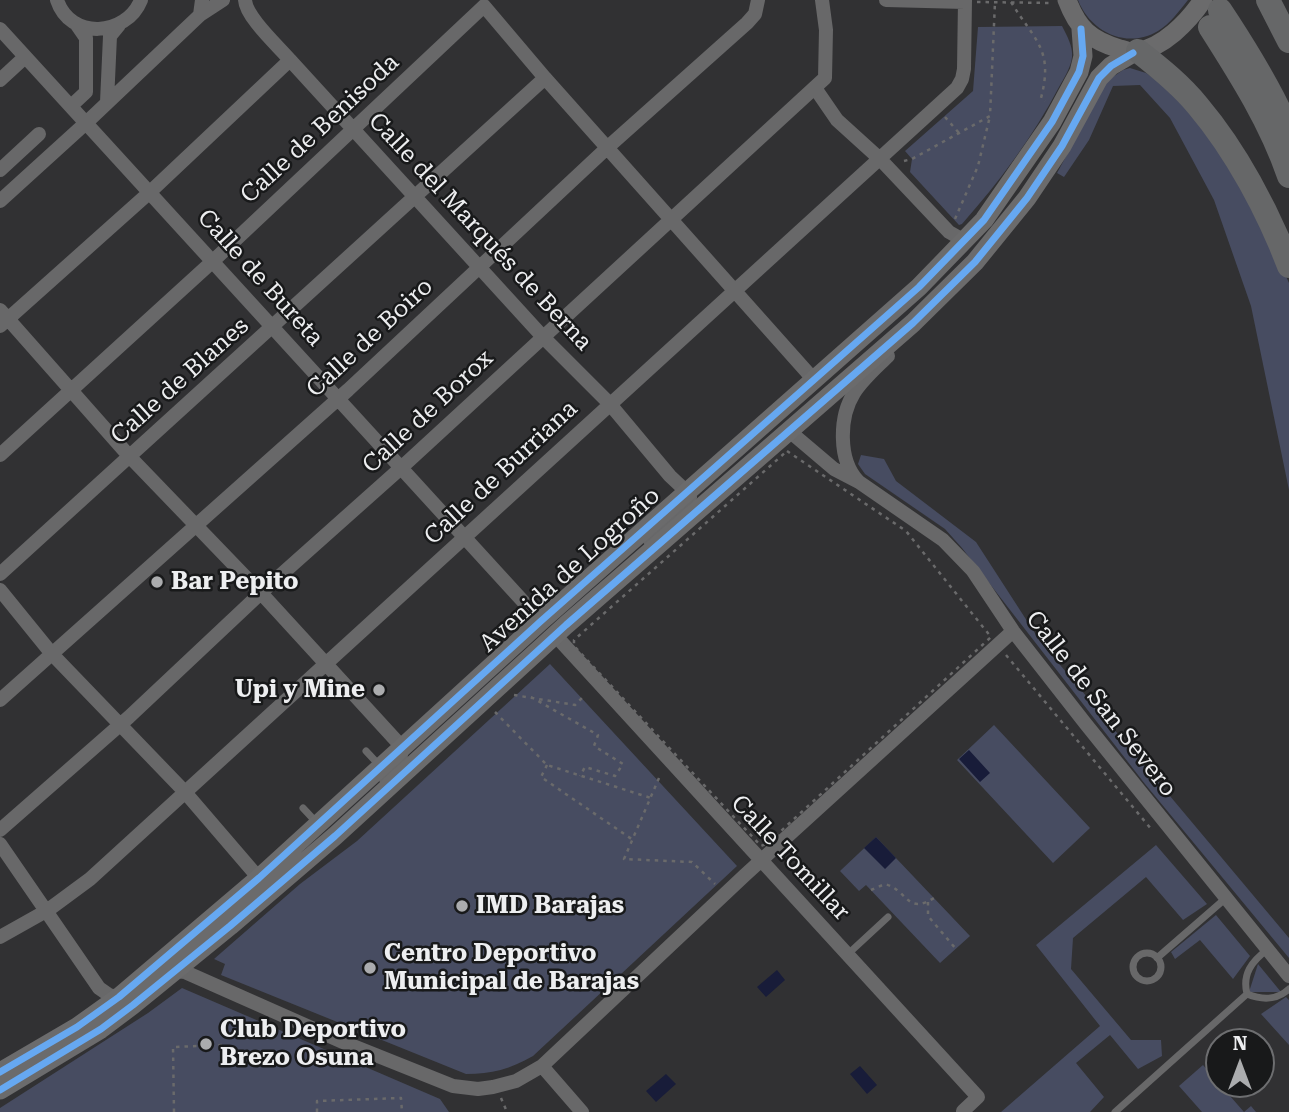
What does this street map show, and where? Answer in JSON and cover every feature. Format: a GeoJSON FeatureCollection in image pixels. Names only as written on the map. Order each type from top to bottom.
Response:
{"type":"FeatureCollection","features":[{"type":"Feature","properties":{"kind":"highway"},"geometry":{"type":"LineString","coordinates":[[1268,0],[1289,41]]}},
{"type":"Feature","properties":{"kind":"highway"},"geometry":{"type":"LineString","coordinates":[[1211,12],[1245,47],[1289,131]]}},
{"type":"Feature","properties":{"kind":"highway"},"geometry":{"type":"LineString","coordinates":[[1211,12],[1280,151],[1289,176]]}},
{"type":"Feature","properties":{"kind":"highway"},"geometry":{"type":"LineString","coordinates":[[1136,52],[1172,79],[1205,116],[1256,194],[1289,265]]}},
{"type":"Feature","properties":{"kind":"main road"},"geometry":{"type":"LineString","coordinates":[[1059,1],[1081,29],[1104,44],[1136,52]]}},
{"type":"Feature","properties":{"kind":"main road","name":"Avenida de Logroño"},"geometry":{"type":"LineString","coordinates":[[0,1072],[77,1027],[268,882],[335,836],[556,632],[913,323],[975,262],[1027,198],[1062,146],[1099,78],[1111,66],[1166,39],[1185,22],[1211,12]]}},
{"type":"Feature","properties":{"kind":"main road","name":"Avenida de Logroño"},"geometry":{"type":"LineString","coordinates":[[0,1090],[101,1029],[176,971],[268,882],[318,824],[402,747],[556,632],[687,492],[900,306],[960,233],[1017,176],[1079,72],[1083,55],[1081,29]]}},
{"type":"Feature","properties":{"kind":"main road"},"geometry":{"type":"LineString","coordinates":[[788,430],[785,419],[816,391],[815,381]]}},
{"type":"Feature","properties":{"kind":"street"},"geometry":{"type":"LineString","coordinates":[[57,0],[67,17],[78,25],[105,30],[130,18],[141,0]]}},
{"type":"Feature","properties":{"kind":"street"},"geometry":{"type":"LineString","coordinates":[[0,201],[87,122],[201,7],[223,0]]}},
{"type":"Feature","properties":{"kind":"street","name":"Calle del Marqués de Berna"},"geometry":{"type":"LineString","coordinates":[[245,0],[245,5],[256,22],[290,60],[543,337],[609,403],[670,476],[687,492]]}},
{"type":"Feature","properties":{"kind":"street","name":"Calle de Boiro"},"geometry":{"type":"LineString","coordinates":[[0,700],[339,398],[608,147],[747,23],[755,14],[758,0]]}},
{"type":"Feature","properties":{"kind":"street","name":"Calle de Borox"},"geometry":{"type":"LineString","coordinates":[[0,830],[119,725],[825,78],[826,30],[822,0]]}},
{"type":"Feature","properties":{"kind":"street"},"geometry":{"type":"LineString","coordinates":[[886,0],[965,1]]}},
{"type":"Feature","properties":{"kind":"street","name":"Calle de Burriana"},"geometry":{"type":"LineString","coordinates":[[0,937],[47,910],[90,879],[957,88],[962,79],[965,1]]}},
{"type":"Feature","properties":{"kind":"street"},"geometry":{"type":"LineString","coordinates":[[484,3],[545,78],[815,381]]}},
{"type":"Feature","properties":{"kind":"street","name":"Calle de Benisoda"},"geometry":{"type":"LineString","coordinates":[[0,455],[213,261],[484,3]]}},
{"type":"Feature","properties":{"kind":"street"},"geometry":{"type":"LineString","coordinates":[[71,106],[86,92],[86,38],[78,25]]}},
{"type":"Feature","properties":{"kind":"street"},"geometry":{"type":"LineString","coordinates":[[107,102],[110,36],[119,25]]}},
{"type":"Feature","properties":{"kind":"street","name":"Calle de Bureta"},"geometry":{"type":"LineString","coordinates":[[0,29],[556,632]]}},
{"type":"Feature","properties":{"kind":"street"},"geometry":{"type":"LineString","coordinates":[[0,80],[25,57]]}},
{"type":"Feature","properties":{"kind":"street"},"geometry":{"type":"LineString","coordinates":[[290,60],[150,192],[3,318],[402,747]]}},
{"type":"Feature","properties":{"kind":"street","name":"Calle de Blanes"},"geometry":{"type":"LineString","coordinates":[[0,575],[273,327],[414,194],[545,78]]}},
{"type":"Feature","properties":{"kind":"street"},"geometry":{"type":"LineString","coordinates":[[815,88],[837,120],[880,159],[949,232],[960,233]]}},
{"type":"Feature","properties":{"kind":"street"},"geometry":{"type":"LineString","coordinates":[[0,170],[39,134]]}},
{"type":"Feature","properties":{"kind":"street","name":"Avenida de Logroño"},"geometry":{"type":"LineString","coordinates":[[844,448],[846,417],[852,396],[858,386],[907,336],[913,323]]}},
{"type":"Feature","properties":{"kind":"street","name":"Calle de San Severo"},"geometry":{"type":"LineString","coordinates":[[788,430],[834,469],[859,482],[948,544],[973,571],[1013,631],[1289,976]]}},
{"type":"Feature","properties":{"kind":"street"},"geometry":{"type":"LineString","coordinates":[[810,449],[844,448],[849,469],[859,482]]}},
{"type":"Feature","properties":{"kind":"street","name":"Avenida de Logroño"},"geometry":{"type":"LineString","coordinates":[[627,571],[631,560],[640,550],[688,504],[690,500],[687,492]]}},
{"type":"Feature","properties":{"kind":"street"},"geometry":{"type":"LineString","coordinates":[[0,590],[52,654],[268,882]]}},
{"type":"Feature","properties":{"kind":"street"},"geometry":{"type":"LineString","coordinates":[[176,971],[185,972],[331,1037],[453,1086],[494,1087],[516,1081],[542,1066],[1013,631]]}},
{"type":"Feature","properties":{"kind":"street","name":"Calle Tomillar"},"geometry":{"type":"LineString","coordinates":[[556,632],[760,862],[978,1097],[963,1111]]}},
{"type":"Feature","properties":{"kind":"street","name":"Avenida de Logroño"},"geometry":{"type":"LineString","coordinates":[[335,836],[340,823],[397,767],[402,747]]}},
{"type":"Feature","properties":{"kind":"street"},"geometry":{"type":"LineString","coordinates":[[0,844],[99,988],[109,995],[119,997]]}},
{"type":"Feature","properties":{"kind":"street"},"geometry":{"type":"LineString","coordinates":[[542,1066],[582,1112]]}},
{"type":"Feature","properties":{"kind":"lane"},"geometry":{"type":"LineString","coordinates":[[366,751],[381,767]]}},
{"type":"Feature","properties":{"kind":"lane"},"geometry":{"type":"LineString","coordinates":[[303,808],[318,824]]}},
{"type":"Feature","properties":{"kind":"lane"},"geometry":{"type":"LineString","coordinates":[[1157,958],[1226,898]]}},
{"type":"Feature","properties":{"kind":"lane"},"geometry":{"type":"LineString","coordinates":[[847,955],[888,917]]}},
{"type":"Feature","properties":{"kind":"lane"},"geometry":{"type":"LineString","coordinates":[[1247,994],[1244,983],[1248,970],[1255,959],[1267,950]]}},
{"type":"Feature","properties":{"kind":"lane"},"geometry":{"type":"LineString","coordinates":[[1247,994],[1270,999],[1289,989]]}},
{"type":"Feature","properties":{"kind":"lane"},"geometry":{"type":"LineString","coordinates":[[1115,1112],[1247,994]]}},
{"type":"Feature","properties":{"kind":"path"},"geometry":{"type":"LineString","coordinates":[[965,1],[1059,1]]}},
{"type":"Feature","properties":{"kind":"path"},"geometry":{"type":"LineString","coordinates":[[960,233],[955,220],[978,166],[990,116],[995,2]]}},
{"type":"Feature","properties":{"kind":"path"},"geometry":{"type":"LineString","coordinates":[[1011,2],[1032,30],[1045,59],[1041,98],[1050,103]]}},
{"type":"Feature","properties":{"kind":"path"},"geometry":{"type":"LineString","coordinates":[[936,107],[959,133]]}},
{"type":"Feature","properties":{"kind":"path"},"geometry":{"type":"LineString","coordinates":[[898,166],[990,116]]}},
{"type":"Feature","properties":{"kind":"path"},"geometry":{"type":"LineString","coordinates":[[898,153],[904,161]]}},
{"type":"Feature","properties":{"kind":"path"},"geometry":{"type":"LineString","coordinates":[[787,451],[906,531],[991,637],[768,843],[761,846],[574,646],[556,632],[787,451]]}},
{"type":"Feature","properties":{"kind":"path"},"geometry":{"type":"LineString","coordinates":[[1004,652],[1156,834]]}},
{"type":"Feature","properties":{"kind":"path"},"geometry":{"type":"LineString","coordinates":[[514,695],[575,705],[583,697]]}},
{"type":"Feature","properties":{"kind":"path"},"geometry":{"type":"LineString","coordinates":[[531,697],[598,735],[594,746],[623,764],[615,776],[585,767],[580,776]]}},
{"type":"Feature","properties":{"kind":"path"},"geometry":{"type":"LineString","coordinates":[[495,712],[547,765],[651,798]]}},
{"type":"Feature","properties":{"kind":"path"},"geometry":{"type":"LineString","coordinates":[[547,765],[541,778],[633,840]]}},
{"type":"Feature","properties":{"kind":"path"},"geometry":{"type":"LineString","coordinates":[[659,778],[624,859],[692,862],[718,886]]}},
{"type":"Feature","properties":{"kind":"path"},"geometry":{"type":"LineString","coordinates":[[871,890],[885,884],[895,887],[912,904],[918,905],[934,898]]}},
{"type":"Feature","properties":{"kind":"path"},"geometry":{"type":"LineString","coordinates":[[928,902],[928,916],[956,949]]}},
{"type":"Feature","properties":{"kind":"path"},"geometry":{"type":"LineString","coordinates":[[174,1112],[173,1047],[223,1045]]}},
{"type":"Feature","properties":{"kind":"path"},"geometry":{"type":"LineString","coordinates":[[317,1112],[317,1101],[401,1098],[402,1112]]}},
{"type":"Feature","properties":{"kind":"path"},"geometry":{"type":"LineString","coordinates":[[500,1098],[507,1112]]}},
{"type":"Feature","properties":{"kind":"shaded area"},"geometry":{"type":"Polygon","coordinates":[[[1078,0],[1188,0],[1158,31],[1134,39],[1122,38],[1100,28],[1091,21],[1078,0]]]}},
{"type":"Feature","properties":{"kind":"shaded area"},"geometry":{"type":"Polygon","coordinates":[[[1062,26],[1072,53],[1065,76],[1015,159],[959,225],[910,172],[912,159],[905,151],[973,91],[978,27],[1062,26]]]}},
{"type":"Feature","properties":{"kind":"shaded area"},"geometry":{"type":"Polygon","coordinates":[[[1130,68],[1146,73],[1181,97],[1250,197],[1289,283],[1289,490],[1251,306],[1214,200],[1170,118],[1140,85],[1113,86],[1089,140],[1064,177],[1057,173],[1107,81],[1130,68]]]}},
{"type":"Feature","properties":{"kind":"shaded area"},"geometry":{"type":"Polygon","coordinates":[[[861,455],[884,459],[896,481],[976,542],[1040,641],[1289,938],[1289,958],[1145,784],[962,548],[945,529],[865,474],[858,464],[861,455]]]}},
{"type":"Feature","properties":{"kind":"shaded area","name":"IMD Barajas"},"geometry":{"type":"Polygon","coordinates":[[[550,664],[737,866],[533,1056],[493,1072],[466,1074],[221,975],[225,964],[214,959],[300,884],[357,841],[550,664]]]}},
{"type":"Feature","properties":{"kind":"shaded area"},"geometry":{"type":"Polygon","coordinates":[[[994,725],[1090,828],[1053,863],[957,760],[994,725]]]}},
{"type":"Feature","properties":{"kind":"shaded area"},"geometry":{"type":"Polygon","coordinates":[[[969,750],[990,773],[980,782],[959,759],[969,750]]]}},
{"type":"Feature","properties":{"kind":"shaded area"},"geometry":{"type":"Polygon","coordinates":[[[876,837],[970,936],[940,963],[866,885],[859,891],[840,871],[876,837]]]}},
{"type":"Feature","properties":{"kind":"shaded area"},"geometry":{"type":"Polygon","coordinates":[[[876,837],[896,858],[885,869],[864,848],[876,837]]]}},
{"type":"Feature","properties":{"kind":"shaded area"},"geometry":{"type":"Polygon","coordinates":[[[1156,845],[1207,904],[1183,920],[1146,877],[1073,938],[1071,969],[1131,1040],[1161,1040],[1162,1056],[1138,1069],[1110,1035],[1076,1063],[1104,1097],[1090,1112],[1001,1112],[1100,1026],[1036,945],[1156,845]]]}},
{"type":"Feature","properties":{"kind":"shaded area"},"geometry":{"type":"Polygon","coordinates":[[[1216,915],[1250,956],[1233,979],[1200,940],[1175,959],[1171,952],[1216,915]]]}},
{"type":"Feature","properties":{"kind":"shaded area"},"geometry":{"type":"Polygon","coordinates":[[[1258,964],[1281,992],[1249,992],[1258,964]]]}},
{"type":"Feature","properties":{"kind":"shaded area"},"geometry":{"type":"Polygon","coordinates":[[[777,970],[785,980],[766,997],[757,987],[777,970]]]}},
{"type":"Feature","properties":{"kind":"shaded area","name":"Club Deportivo Brezo Osuna"},"geometry":{"type":"Polygon","coordinates":[[[182,988],[440,1099],[449,1112],[0,1112],[0,1108],[148,1013],[182,988]]]}},
{"type":"Feature","properties":{"kind":"shaded area"},"geometry":{"type":"Polygon","coordinates":[[[1286,997],[1289,1000],[1289,1045],[1275,1028],[1261,1014],[1286,997]]]}},
{"type":"Feature","properties":{"kind":"shaded area"},"geometry":{"type":"Polygon","coordinates":[[[1203,1065],[1205,1098],[1232,1098],[1244,1112],[1202,1112],[1179,1086],[1203,1065]]]}},
{"type":"Feature","properties":{"kind":"shaded area"},"geometry":{"type":"Polygon","coordinates":[[[860,1066],[877,1085],[867,1094],[850,1074],[860,1066]]]}},
{"type":"Feature","properties":{"kind":"shaded area"},"geometry":{"type":"Polygon","coordinates":[[[666,1074],[676,1084],[656,1102],[646,1091],[666,1074]]]}},
{"type":"Feature","properties":{"kind":"shaded area"},"geometry":{"type":"Polygon","coordinates":[[[1251,1106],[1256,1112],[1244,1112],[1251,1106]]]}},
{"type":"Feature","properties":{"kind":"cycle path"},"geometry":{"type":"LineString","coordinates":[[0,1072],[77,1027],[119,997],[259,878],[541,621],[919,287],[984,220],[1052,122],[1079,72],[1083,56],[1081,29]]}},
{"type":"Feature","properties":{"kind":"cycle path"},"geometry":{"type":"LineString","coordinates":[[0,1090],[101,1029],[230,926],[335,836],[566,625],[913,323],[975,262],[1027,198],[1062,146],[1099,78],[1111,66],[1133,53]]}},
{"type":"Feature","properties":{"kind":"place","name":"Bar Pepito"},"geometry":{"type":"Point","coordinates":[157,582]}},
{"type":"Feature","properties":{"kind":"place","name":"Upi y Mine"},"geometry":{"type":"Point","coordinates":[379,690]}},
{"type":"Feature","properties":{"kind":"place","name":"IMD Barajas"},"geometry":{"type":"Point","coordinates":[462,906]}},
{"type":"Feature","properties":{"kind":"place","name":"Centro Deportivo Municipal de Barajas"},"geometry":{"type":"Point","coordinates":[370,968]}},
{"type":"Feature","properties":{"kind":"place","name":"Club Deportivo Brezo Osuna"},"geometry":{"type":"Point","coordinates":[206,1044]}}]}
